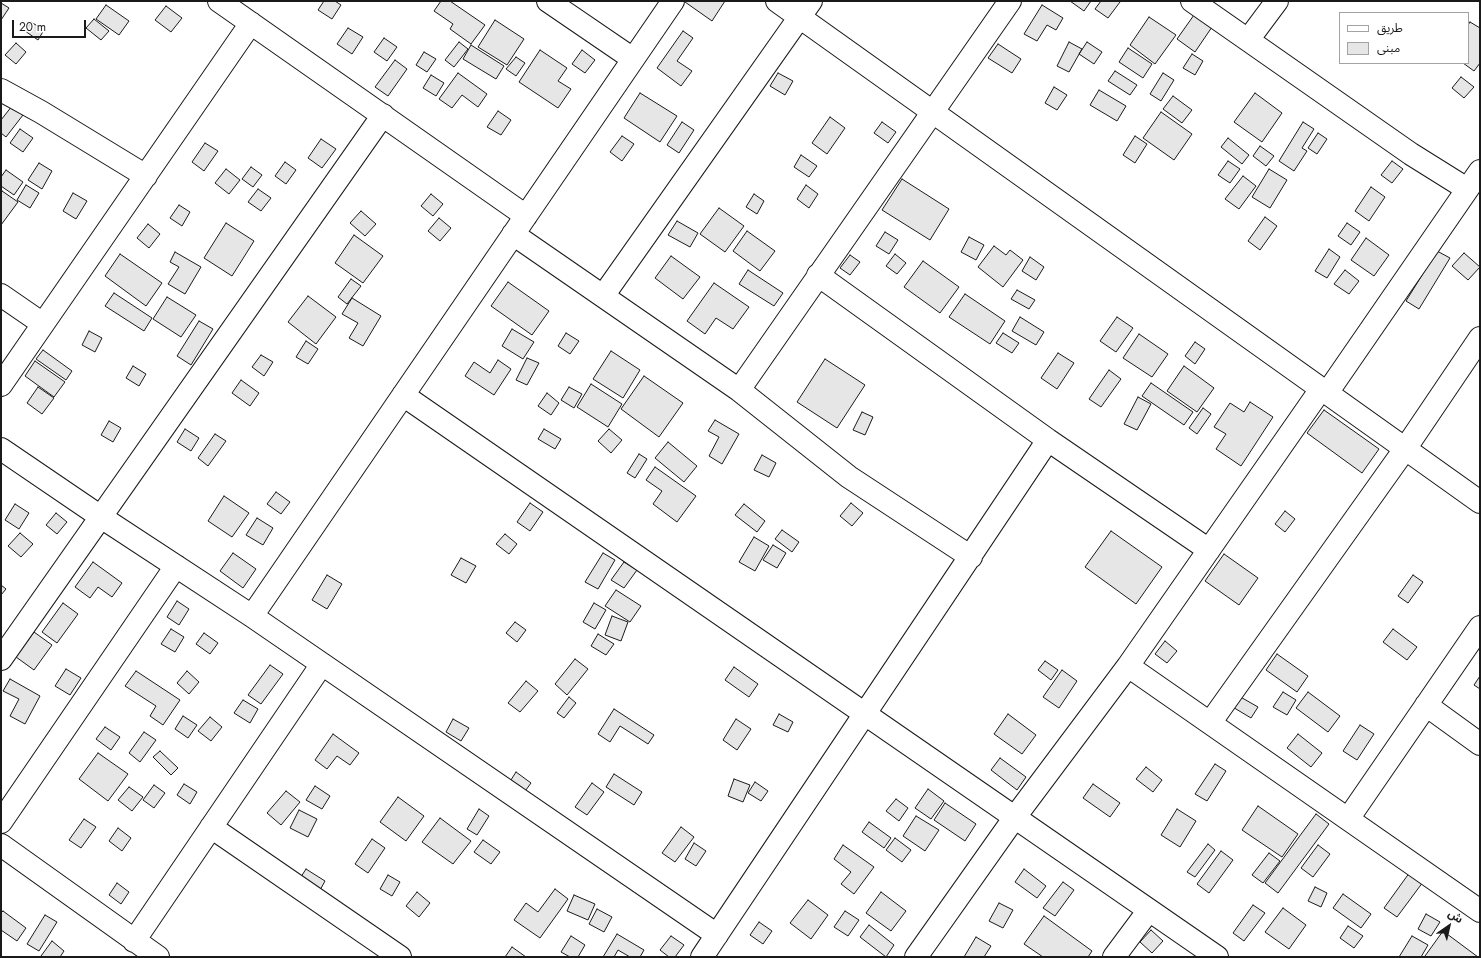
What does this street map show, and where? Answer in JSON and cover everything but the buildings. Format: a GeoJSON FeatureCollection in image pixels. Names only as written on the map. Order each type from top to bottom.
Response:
{"type":"FeatureCollection","features":[{"type":"Feature","properties":{"kind":"street"},"geometry":{"type":"LineString","coordinates":[[219,1],[526,216]]}},
{"type":"Feature","properties":{"kind":"street"},"geometry":{"type":"LineString","coordinates":[[548,1],[633,59]]}},
{"type":"Feature","properties":{"kind":"street"},"geometry":{"type":"LineString","coordinates":[[252,616],[673,1]]}},
{"type":"Feature","properties":{"kind":"street"},"geometry":{"type":"LineString","coordinates":[[777,1],[806,9],[932,112],[1480,502]]}},
{"type":"Feature","properties":{"kind":"street"},"geometry":{"type":"LineString","coordinates":[[739,390],[1010,1]]}},
{"type":"Feature","properties":{"kind":"street"},"geometry":{"type":"LineString","coordinates":[[1192,1],[1411,154],[1467,189]]}},
{"type":"Feature","properties":{"kind":"street"},"geometry":{"type":"LineString","coordinates":[[1248,40],[1277,1]]}},
{"type":"Feature","properties":{"kind":"street"},"geometry":{"type":"LineString","coordinates":[[603,296],[806,9]]}},
{"type":"Feature","properties":{"kind":"street"},"geometry":{"type":"LineString","coordinates":[[1,385],[251,23]]}},
{"type":"Feature","properties":{"kind":"street"},"geometry":{"type":"LineString","coordinates":[[1,90],[41,112],[146,176]]}},
{"type":"Feature","properties":{"kind":"street"},"geometry":{"type":"LineString","coordinates":[[1,659],[383,115]]}},
{"type":"Feature","properties":{"kind":"street"},"geometry":{"type":"LineString","coordinates":[[916,957],[1015,817],[1128,666],[1209,550],[1480,171]]}},
{"type":"Feature","properties":{"kind":"street"},"geometry":{"type":"LineString","coordinates":[[514,234],[739,390],[849,477],[971,557]]}},
{"type":"Feature","properties":{"kind":"street"},"geometry":{"type":"LineString","coordinates":[[818,275],[1048,440],[1209,550]]}},
{"type":"Feature","properties":{"kind":"street"},"geometry":{"type":"LineString","coordinates":[[1,295],[43,324]]}},
{"type":"Feature","properties":{"kind":"street"},"geometry":{"type":"LineString","coordinates":[[1210,723],[1405,449],[1480,338]]}},
{"type":"Feature","properties":{"kind":"street"},"geometry":{"type":"LineString","coordinates":[[403,395],[1217,957]]}},
{"type":"Feature","properties":{"kind":"street"},"geometry":{"type":"LineString","coordinates":[[702,957],[1048,440]]}},
{"type":"Feature","properties":{"kind":"street"},"geometry":{"type":"LineString","coordinates":[[1,449],[101,517],[252,616],[717,934]]}},
{"type":"Feature","properties":{"kind":"street"},"geometry":{"type":"LineString","coordinates":[[1,822],[176,566]]}},
{"type":"Feature","properties":{"kind":"street"},"geometry":{"type":"LineString","coordinates":[[1348,819],[1480,627]]}},
{"type":"Feature","properties":{"kind":"street"},"geometry":{"type":"LineString","coordinates":[[134,940],[322,664]]}},
{"type":"Feature","properties":{"kind":"street"},"geometry":{"type":"LineString","coordinates":[[1128,666],[1480,911]]}},
{"type":"Feature","properties":{"kind":"street"},"geometry":{"type":"LineString","coordinates":[[1426,706],[1480,744]]}},
{"type":"Feature","properties":{"kind":"street"},"geometry":{"type":"LineString","coordinates":[[211,827],[374,950],[400,957]]}},
{"type":"Feature","properties":{"kind":"street"},"geometry":{"type":"LineString","coordinates":[[1,845],[158,957]]}},
{"type":"Feature","properties":{"kind":"street"},"geometry":{"type":"LineString","coordinates":[[1114,957],[1149,910]]}}]}
